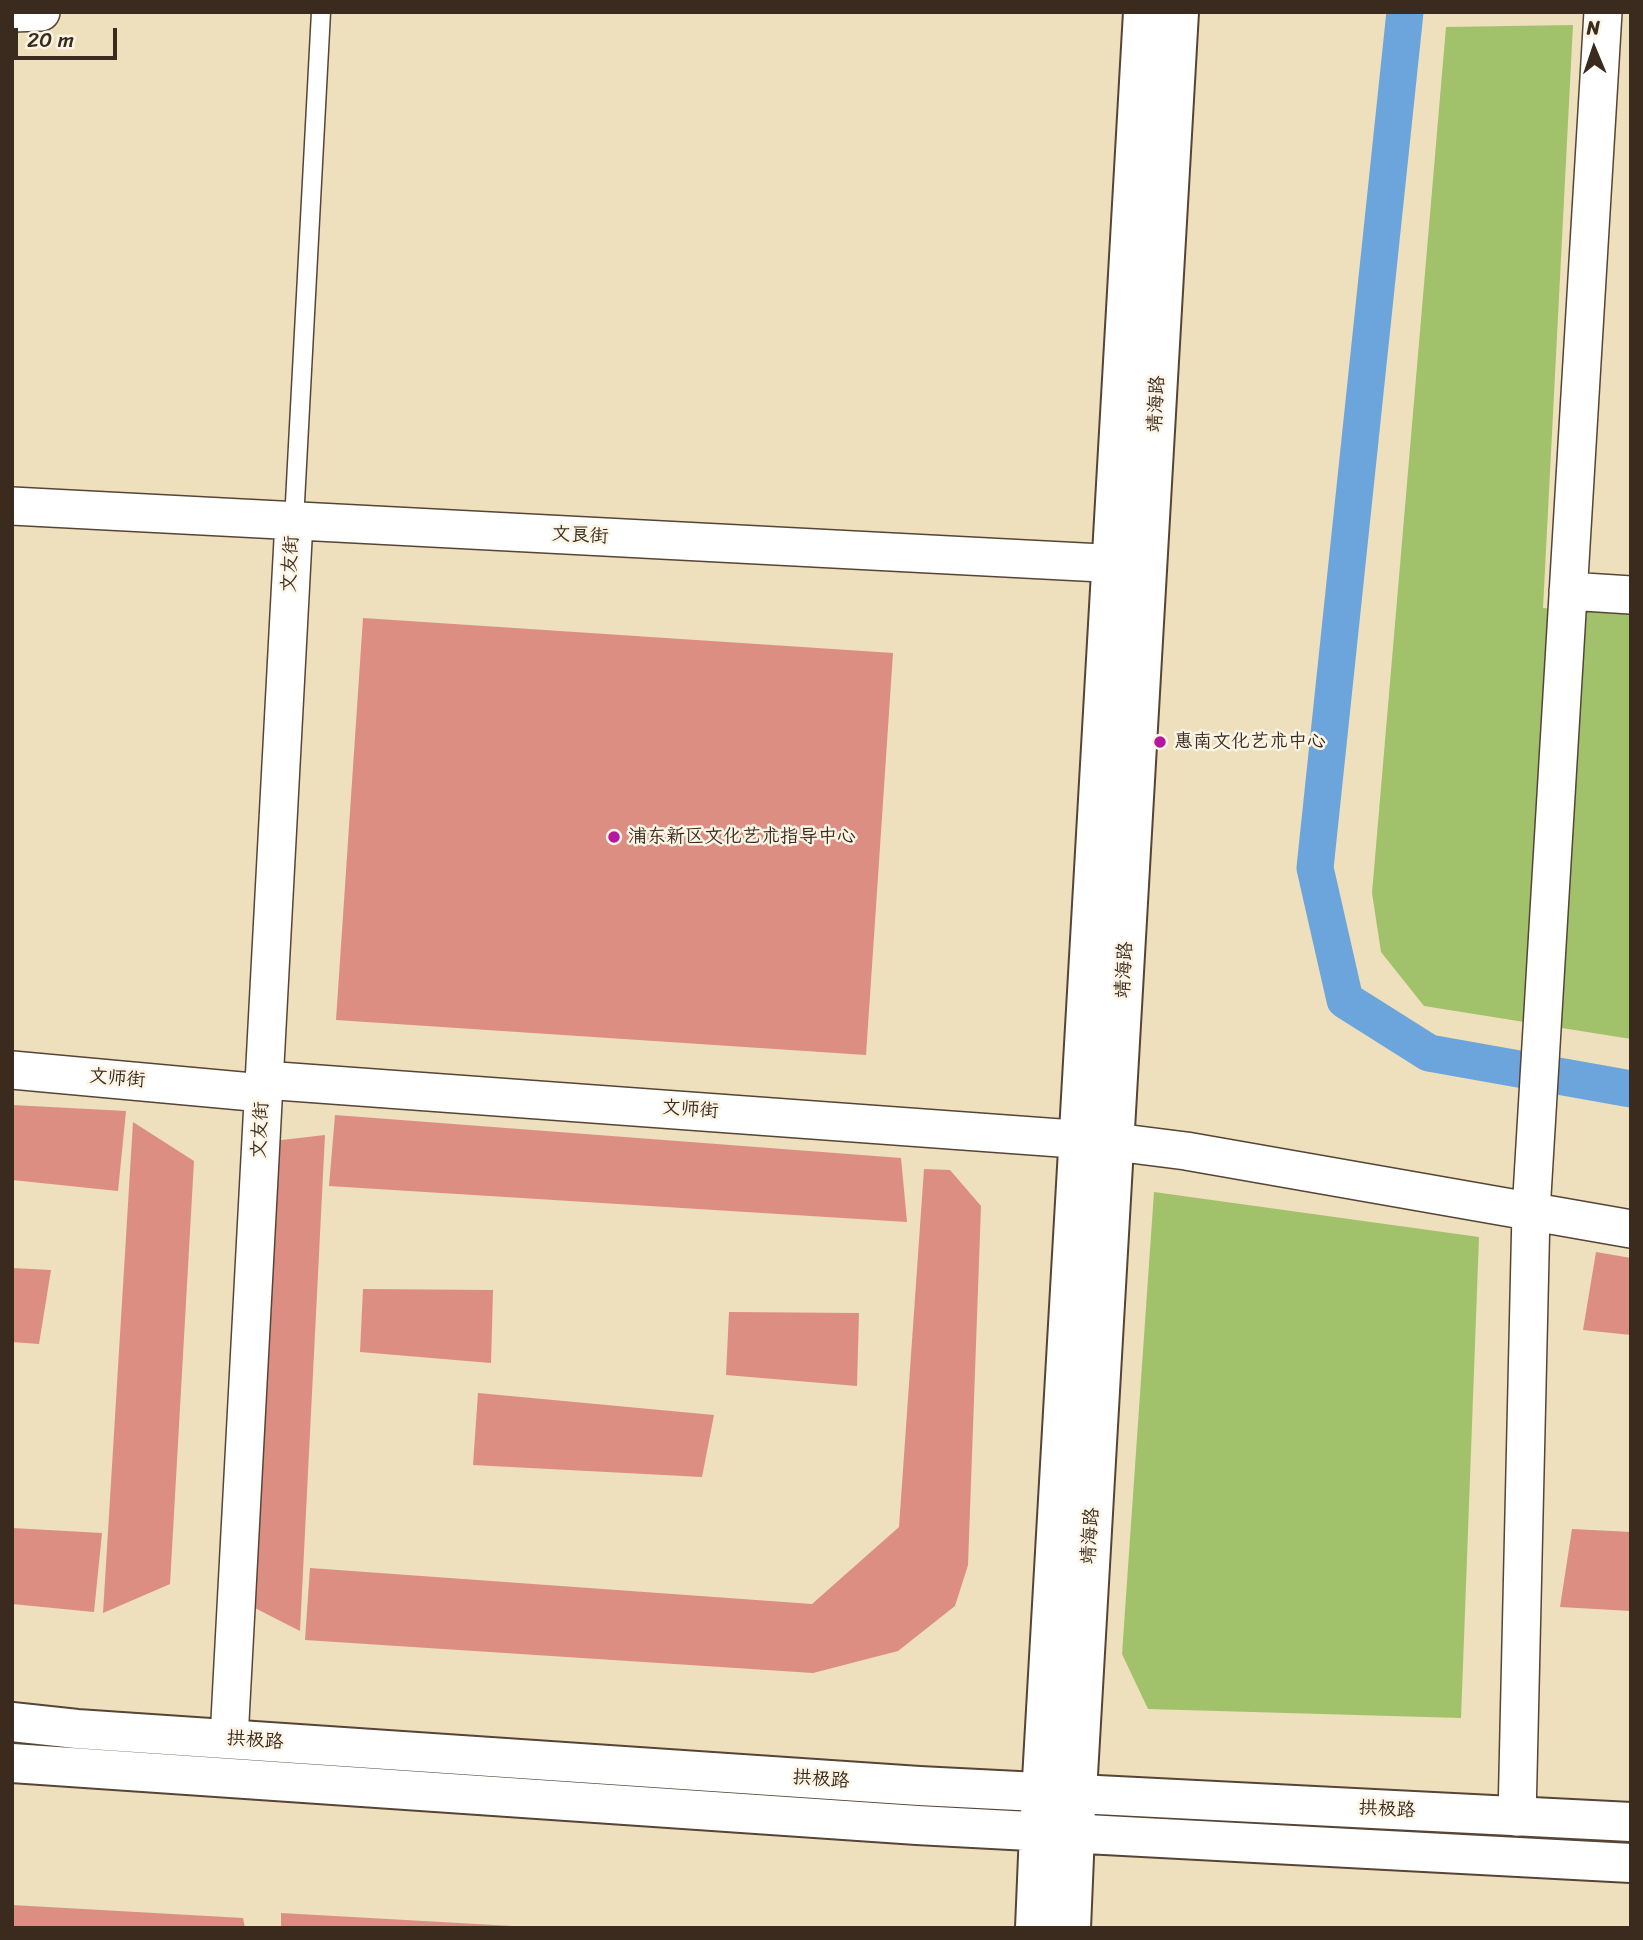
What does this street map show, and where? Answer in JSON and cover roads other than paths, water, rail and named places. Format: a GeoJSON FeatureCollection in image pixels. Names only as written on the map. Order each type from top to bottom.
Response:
{"type":"FeatureCollection","features":[{"type":"Feature","properties":{"kind":"main road","name":"靖海路"},"geometry":{"type":"LineString","coordinates":[[1035,1928],[1057,1832],[1097,1140],[1129,564],[1143,12]]}},
{"type":"Feature","properties":{"kind":"main road","name":"靖海路"},"geometry":{"type":"LineString","coordinates":[[1129,564],[1179,12]]}},
{"type":"Feature","properties":{"kind":"main road","name":"拱极路"},"geometry":{"type":"LineString","coordinates":[[12,1722],[77,1729],[906,1785],[1631,1822]]}},
{"type":"Feature","properties":{"kind":"main road","name":"拱极路"},"geometry":{"type":"LineString","coordinates":[[12,1763],[1057,1832],[1631,1863]]}},
{"type":"Feature","properties":{"kind":"main road","name":"靖海路"},"geometry":{"type":"LineString","coordinates":[[1057,1832],[1071,1928]]}},
{"type":"Feature","properties":{"kind":"street"},"geometry":{"type":"LineString","coordinates":[[12,13],[41,12]]}},
{"type":"Feature","properties":{"kind":"street"},"geometry":{"type":"LineString","coordinates":[[1517,1817],[1531,1212],[1604,12]]}},
{"type":"Feature","properties":{"kind":"street","name":"文良街"},"geometry":{"type":"LineString","coordinates":[[12,506],[1129,564]]}},
{"type":"Feature","properties":{"kind":"street","name":"文友街"},"geometry":{"type":"LineString","coordinates":[[229,1739],[294,521]]}},
{"type":"Feature","properties":{"kind":"street"},"geometry":{"type":"LineString","coordinates":[[1569,591],[1631,595]]}},
{"type":"Feature","properties":{"kind":"street","name":"文师街"},"geometry":{"type":"LineString","coordinates":[[12,1070],[1097,1140],[1186,1151],[1631,1228]]}},
{"type":"Feature","properties":{"kind":"lane"},"geometry":{"type":"LineString","coordinates":[[294,521],[321,12]]}},
{"type":"Feature","properties":{"kind":"waterway"},"geometry":{"type":"LineString","coordinates":[[1405,12],[1315,868],[1345,1000],[1429,1053],[1631,1089]]}},
{"type":"Feature","properties":{"kind":"place","name":"惠南文化艺术中心"},"geometry":{"type":"Point","coordinates":[1160,742]}},
{"type":"Feature","properties":{"kind":"place","name":"浦东新区文化艺术指导中心"},"geometry":{"type":"Point","coordinates":[614,837]}}]}
